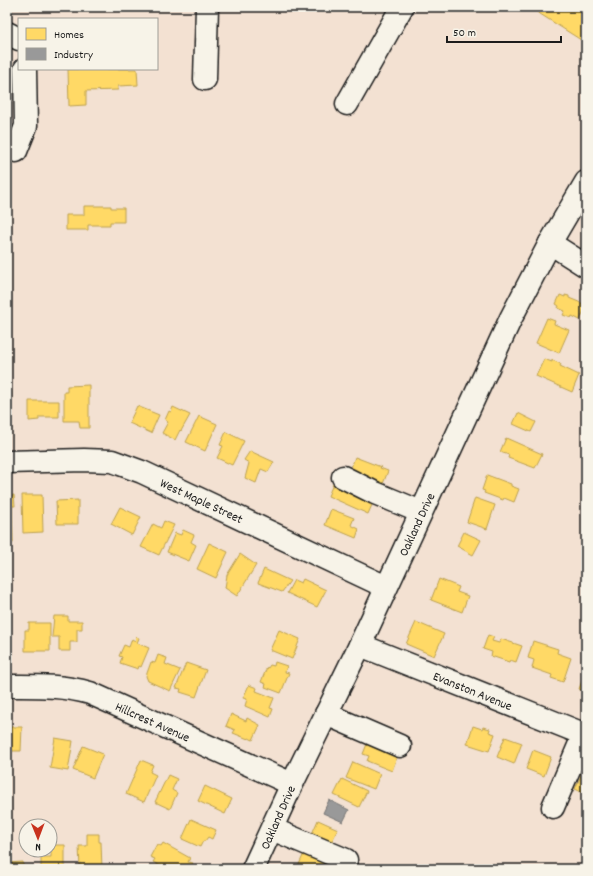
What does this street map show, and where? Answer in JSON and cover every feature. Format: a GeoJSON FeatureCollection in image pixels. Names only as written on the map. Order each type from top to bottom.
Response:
{"type":"FeatureCollection","features":[{"type":"Feature","properties":{"kind":"street"},"geometry":{"type":"LineString","coordinates":[[205,79],[207,7]]}},
{"type":"Feature","properties":{"kind":"street"},"geometry":{"type":"LineString","coordinates":[[347,104],[402,7]]}},
{"type":"Feature","properties":{"kind":"street"},"geometry":{"type":"LineString","coordinates":[[7,33],[18,38]]}},
{"type":"Feature","properties":{"kind":"street"},"geometry":{"type":"LineString","coordinates":[[14,151],[26,126],[25,70]]}},
{"type":"Feature","properties":{"kind":"street","name":"Oakland Drive"},"geometry":{"type":"LineString","coordinates":[[253,869],[267,859],[272,829],[292,784],[360,645],[511,318],[550,243],[586,182]]}},
{"type":"Feature","properties":{"kind":"street"},"geometry":{"type":"LineString","coordinates":[[550,243],[586,266]]}},
{"type":"Feature","properties":{"kind":"street","name":"West Maple Street"},"geometry":{"type":"LineString","coordinates":[[7,462],[84,460],[112,461],[142,472],[386,587]]}},
{"type":"Feature","properties":{"kind":"street"},"geometry":{"type":"LineString","coordinates":[[343,477],[421,512]]}},
{"type":"Feature","properties":{"kind":"street","name":"Evanston Avenue"},"geometry":{"type":"LineString","coordinates":[[360,645],[585,734]]}},
{"type":"Feature","properties":{"kind":"street","name":"Hillcrest Avenue"},"geometry":{"type":"LineString","coordinates":[[7,686],[51,686],[74,688],[90,693],[292,784]]}},
{"type":"Feature","properties":{"kind":"street"},"geometry":{"type":"LineString","coordinates":[[326,714],[400,746]]}},
{"type":"Feature","properties":{"kind":"street"},"geometry":{"type":"LineString","coordinates":[[553,808],[585,734]]}},
{"type":"Feature","properties":{"kind":"street"},"geometry":{"type":"LineString","coordinates":[[272,829],[346,860],[344,869]]}},
{"type":"Feature","properties":{"kind":"building: Homes"},"geometry":{"type":"Polygon","coordinates":[[[540,7],[571,7],[575,10],[577,8],[586,14],[586,33],[581,40],[537,12],[540,7]]]}},
{"type":"Feature","properties":{"kind":"building: Homes"},"geometry":{"type":"Polygon","coordinates":[[[68,70],[137,70],[138,85],[118,86],[118,90],[86,91],[86,105],[69,106],[68,70]]]}},
{"type":"Feature","properties":{"kind":"building: Homes"},"geometry":{"type":"Polygon","coordinates":[[[84,206],[111,206],[111,208],[124,208],[124,222],[110,222],[110,225],[88,225],[88,230],[66,230],[66,215],[84,215],[84,206]]]}},
{"type":"Feature","properties":{"kind":"building: Homes"},"geometry":{"type":"Polygon","coordinates":[[[560,295],[565,297],[565,295],[569,296],[569,298],[586,305],[580,320],[572,316],[571,318],[563,315],[565,311],[558,308],[559,306],[556,304],[560,295]]]}},
{"type":"Feature","properties":{"kind":"building: Homes"},"geometry":{"type":"Polygon","coordinates":[[[547,318],[555,321],[554,324],[569,330],[559,353],[536,343],[547,318]]]}},
{"type":"Feature","properties":{"kind":"building: Homes"},"geometry":{"type":"Polygon","coordinates":[[[544,359],[552,362],[552,360],[561,364],[560,366],[579,375],[572,392],[536,376],[544,359]]]}},
{"type":"Feature","properties":{"kind":"building: Homes"},"geometry":{"type":"Polygon","coordinates":[[[89,385],[89,428],[80,428],[79,421],[64,421],[64,392],[67,392],[67,386],[89,385]]]}},
{"type":"Feature","properties":{"kind":"building: Homes"},"geometry":{"type":"Polygon","coordinates":[[[7,392],[11,392],[11,428],[7,428],[7,392]]]}},
{"type":"Feature","properties":{"kind":"building: Homes"},"geometry":{"type":"Polygon","coordinates":[[[29,401],[59,401],[59,417],[39,417],[39,420],[29,421],[29,401]]]}},
{"type":"Feature","properties":{"kind":"building: Homes"},"geometry":{"type":"Polygon","coordinates":[[[137,406],[159,415],[151,433],[129,423],[137,406]]]}},
{"type":"Feature","properties":{"kind":"building: Homes"},"geometry":{"type":"Polygon","coordinates":[[[173,407],[190,415],[175,440],[162,433],[168,422],[165,420],[169,411],[171,412],[173,407]]]}},
{"type":"Feature","properties":{"kind":"building: Homes"},"geometry":{"type":"Polygon","coordinates":[[[518,413],[536,422],[531,432],[513,424],[518,413]]]}},
{"type":"Feature","properties":{"kind":"building: Homes"},"geometry":{"type":"Polygon","coordinates":[[[199,416],[217,424],[205,451],[186,442],[199,416]]]}},
{"type":"Feature","properties":{"kind":"building: Homes"},"geometry":{"type":"Polygon","coordinates":[[[226,432],[244,441],[232,465],[217,458],[223,446],[220,445],[226,432]]]}},
{"type":"Feature","properties":{"kind":"building: Homes"},"geometry":{"type":"Polygon","coordinates":[[[506,438],[542,454],[535,468],[508,458],[509,455],[500,452],[506,438]]]}},
{"type":"Feature","properties":{"kind":"building: Homes"},"geometry":{"type":"Polygon","coordinates":[[[250,451],[274,462],[268,472],[261,469],[256,483],[245,478],[249,463],[244,460],[250,451]]]}},
{"type":"Feature","properties":{"kind":"building: Homes"},"geometry":{"type":"Polygon","coordinates":[[[355,457],[388,471],[381,489],[349,473],[355,457]]]}},
{"type":"Feature","properties":{"kind":"building: Homes"},"geometry":{"type":"Polygon","coordinates":[[[487,475],[511,484],[511,486],[519,489],[514,502],[504,498],[503,500],[484,493],[485,491],[482,490],[487,475]]]}},
{"type":"Feature","properties":{"kind":"building: Homes"},"geometry":{"type":"Polygon","coordinates":[[[333,484],[375,498],[368,514],[328,496],[333,484]]]}},
{"type":"Feature","properties":{"kind":"building: Homes"},"geometry":{"type":"Polygon","coordinates":[[[14,495],[15,506],[12,506],[13,543],[7,543],[7,496],[14,495]]]}},
{"type":"Feature","properties":{"kind":"building: Homes"},"geometry":{"type":"Polygon","coordinates":[[[22,495],[42,495],[43,532],[23,533],[22,495]]]}},
{"type":"Feature","properties":{"kind":"building: Homes"},"geometry":{"type":"Polygon","coordinates":[[[475,498],[495,505],[487,529],[467,522],[475,498]]]}},
{"type":"Feature","properties":{"kind":"building: Homes"},"geometry":{"type":"Polygon","coordinates":[[[78,500],[78,524],[57,524],[56,501],[78,500]]]}},
{"type":"Feature","properties":{"kind":"building: Homes"},"geometry":{"type":"Polygon","coordinates":[[[120,507],[141,517],[132,535],[111,524],[120,507]]]}},
{"type":"Feature","properties":{"kind":"building: Homes"},"geometry":{"type":"Polygon","coordinates":[[[331,509],[354,518],[351,525],[359,529],[356,538],[325,525],[331,509]]]}},
{"type":"Feature","properties":{"kind":"building: Homes"},"geometry":{"type":"Polygon","coordinates":[[[164,521],[174,525],[159,555],[141,547],[153,524],[161,528],[164,521]]]}},
{"type":"Feature","properties":{"kind":"building: Homes"},"geometry":{"type":"Polygon","coordinates":[[[183,530],[194,535],[191,542],[196,545],[189,561],[167,552],[175,533],[181,535],[183,530]]]}},
{"type":"Feature","properties":{"kind":"building: Homes"},"geometry":{"type":"Polygon","coordinates":[[[464,532],[481,540],[473,555],[457,546],[464,532]]]}},
{"type":"Feature","properties":{"kind":"building: Homes"},"geometry":{"type":"Polygon","coordinates":[[[209,543],[228,552],[216,578],[197,569],[209,543]]]}},
{"type":"Feature","properties":{"kind":"building: Homes"},"geometry":{"type":"Polygon","coordinates":[[[240,554],[256,565],[237,596],[225,588],[227,575],[240,554]]]}},
{"type":"Feature","properties":{"kind":"building: Homes"},"geometry":{"type":"Polygon","coordinates":[[[264,569],[290,581],[282,592],[258,583],[264,569]]]}},
{"type":"Feature","properties":{"kind":"building: Homes"},"geometry":{"type":"Polygon","coordinates":[[[303,579],[326,590],[317,607],[287,593],[294,580],[301,583],[303,579]]]}},
{"type":"Feature","properties":{"kind":"building: Homes"},"geometry":{"type":"Polygon","coordinates":[[[439,579],[459,587],[457,592],[468,596],[462,612],[431,600],[439,579]]]}},
{"type":"Feature","properties":{"kind":"building: Homes"},"geometry":{"type":"Polygon","coordinates":[[[54,616],[68,616],[68,621],[82,621],[82,629],[77,629],[77,642],[70,642],[70,651],[59,651],[59,637],[52,637],[54,616]]]}},
{"type":"Feature","properties":{"kind":"building: Homes"},"geometry":{"type":"Polygon","coordinates":[[[416,622],[444,634],[434,656],[406,644],[416,622]]]}},
{"type":"Feature","properties":{"kind":"building: Homes"},"geometry":{"type":"Polygon","coordinates":[[[29,623],[50,623],[50,651],[25,651],[25,630],[29,630],[29,623]]]}},
{"type":"Feature","properties":{"kind":"building: Homes"},"geometry":{"type":"Polygon","coordinates":[[[279,630],[300,639],[292,659],[270,650],[279,630]]]}},
{"type":"Feature","properties":{"kind":"building: Homes"},"geometry":{"type":"Polygon","coordinates":[[[488,635],[494,637],[492,641],[499,643],[501,639],[522,646],[516,662],[510,660],[509,662],[491,656],[492,652],[483,649],[488,635]]]}},
{"type":"Feature","properties":{"kind":"building: Homes"},"geometry":{"type":"Polygon","coordinates":[[[136,637],[139,638],[137,643],[149,648],[141,667],[139,666],[138,669],[120,663],[122,657],[119,656],[124,645],[129,647],[132,639],[135,641],[136,637]]]}},
{"type":"Feature","properties":{"kind":"building: Homes"},"geometry":{"type":"Polygon","coordinates":[[[533,641],[558,649],[557,653],[571,658],[563,682],[551,678],[552,675],[532,668],[534,660],[528,658],[533,641]]]}},
{"type":"Feature","properties":{"kind":"building: Homes"},"geometry":{"type":"Polygon","coordinates":[[[158,655],[167,658],[165,664],[180,670],[170,691],[148,681],[146,676],[151,662],[155,663],[158,655]]]}},
{"type":"Feature","properties":{"kind":"building: Homes"},"geometry":{"type":"Polygon","coordinates":[[[275,662],[287,666],[285,672],[289,673],[281,693],[265,687],[266,684],[261,682],[267,667],[268,668],[270,665],[274,666],[275,662]]]}},
{"type":"Feature","properties":{"kind":"building: Homes"},"geometry":{"type":"Polygon","coordinates":[[[186,663],[206,670],[196,697],[180,692],[181,689],[176,688],[186,663]]]}},
{"type":"Feature","properties":{"kind":"building: Homes"},"geometry":{"type":"Polygon","coordinates":[[[586,670],[586,692],[579,689],[586,670]]]}},
{"type":"Feature","properties":{"kind":"building: Homes"},"geometry":{"type":"Polygon","coordinates":[[[249,685],[257,688],[256,691],[274,698],[270,708],[273,709],[270,717],[245,706],[247,699],[243,698],[249,685]]]}},
{"type":"Feature","properties":{"kind":"building: Homes"},"geometry":{"type":"Polygon","coordinates":[[[231,714],[246,721],[247,718],[260,725],[253,740],[233,733],[235,730],[226,726],[231,714]]]}},
{"type":"Feature","properties":{"kind":"building: Homes"},"geometry":{"type":"Polygon","coordinates":[[[473,726],[482,729],[483,727],[490,729],[489,732],[495,734],[489,751],[467,744],[473,726]]]}},
{"type":"Feature","properties":{"kind":"building: Homes"},"geometry":{"type":"Polygon","coordinates":[[[7,727],[22,727],[21,751],[7,751],[7,727]]]}},
{"type":"Feature","properties":{"kind":"building: Homes"},"geometry":{"type":"Polygon","coordinates":[[[505,737],[522,743],[514,764],[497,757],[505,737]]]}},
{"type":"Feature","properties":{"kind":"building: Homes"},"geometry":{"type":"Polygon","coordinates":[[[55,738],[73,741],[68,771],[50,768],[55,738]]]}},
{"type":"Feature","properties":{"kind":"building: Homes"},"geometry":{"type":"Polygon","coordinates":[[[367,744],[399,752],[392,771],[367,761],[369,756],[363,754],[367,744]]]}},
{"type":"Feature","properties":{"kind":"building: Homes"},"geometry":{"type":"Polygon","coordinates":[[[83,746],[103,754],[93,778],[73,770],[83,746]]]}},
{"type":"Feature","properties":{"kind":"building: Homes"},"geometry":{"type":"Polygon","coordinates":[[[533,750],[551,757],[544,776],[526,769],[533,750]]]}},
{"type":"Feature","properties":{"kind":"building: Homes"},"geometry":{"type":"Polygon","coordinates":[[[141,760],[153,765],[150,772],[156,775],[144,802],[126,794],[141,760]]]}},
{"type":"Feature","properties":{"kind":"building: Homes"},"geometry":{"type":"Polygon","coordinates":[[[353,762],[380,774],[374,789],[346,778],[353,762]]]}},
{"type":"Feature","properties":{"kind":"building: Homes"},"geometry":{"type":"Polygon","coordinates":[[[586,764],[586,794],[575,789],[586,764]]]}},
{"type":"Feature","properties":{"kind":"building: Homes"},"geometry":{"type":"Polygon","coordinates":[[[168,775],[177,779],[172,790],[177,793],[170,809],[155,802],[168,775]]]}},
{"type":"Feature","properties":{"kind":"building: Homes"},"geometry":{"type":"Polygon","coordinates":[[[342,779],[367,791],[359,807],[334,795],[342,779]]]}},
{"type":"Feature","properties":{"kind":"building: Homes"},"geometry":{"type":"Polygon","coordinates":[[[205,786],[232,799],[225,814],[198,801],[205,786]]]}},
{"type":"Feature","properties":{"kind":"building: Homes"},"geometry":{"type":"Polygon","coordinates":[[[191,819],[216,830],[212,839],[208,837],[205,841],[203,841],[200,847],[182,839],[191,819]]]}},
{"type":"Feature","properties":{"kind":"building: Homes"},"geometry":{"type":"Polygon","coordinates":[[[318,820],[338,829],[330,845],[311,836],[318,820]]]}},
{"type":"Feature","properties":{"kind":"building: Homes"},"geometry":{"type":"Polygon","coordinates":[[[87,834],[99,834],[99,842],[101,842],[102,869],[80,869],[79,846],[87,846],[87,834]]]}},
{"type":"Feature","properties":{"kind":"building: Homes"},"geometry":{"type":"Polygon","coordinates":[[[163,843],[190,858],[188,862],[193,863],[190,869],[166,869],[153,862],[155,859],[150,857],[157,844],[161,846],[163,843]]]}},
{"type":"Feature","properties":{"kind":"building: Homes"},"geometry":{"type":"Polygon","coordinates":[[[58,845],[65,845],[65,869],[41,869],[41,858],[58,858],[58,845]]]}},
{"type":"Feature","properties":{"kind":"building: Homes"},"geometry":{"type":"Polygon","coordinates":[[[306,849],[333,862],[330,869],[297,869],[306,849]]]}},
{"type":"Feature","properties":{"kind":"building: Homes"},"geometry":{"type":"Polygon","coordinates":[[[23,862],[23,869],[7,869],[7,863],[23,862]]]}},
{"type":"Feature","properties":{"kind":"building: Industry"},"geometry":{"type":"Polygon","coordinates":[[[329,800],[349,810],[343,822],[323,813],[329,800]]]}}]}
